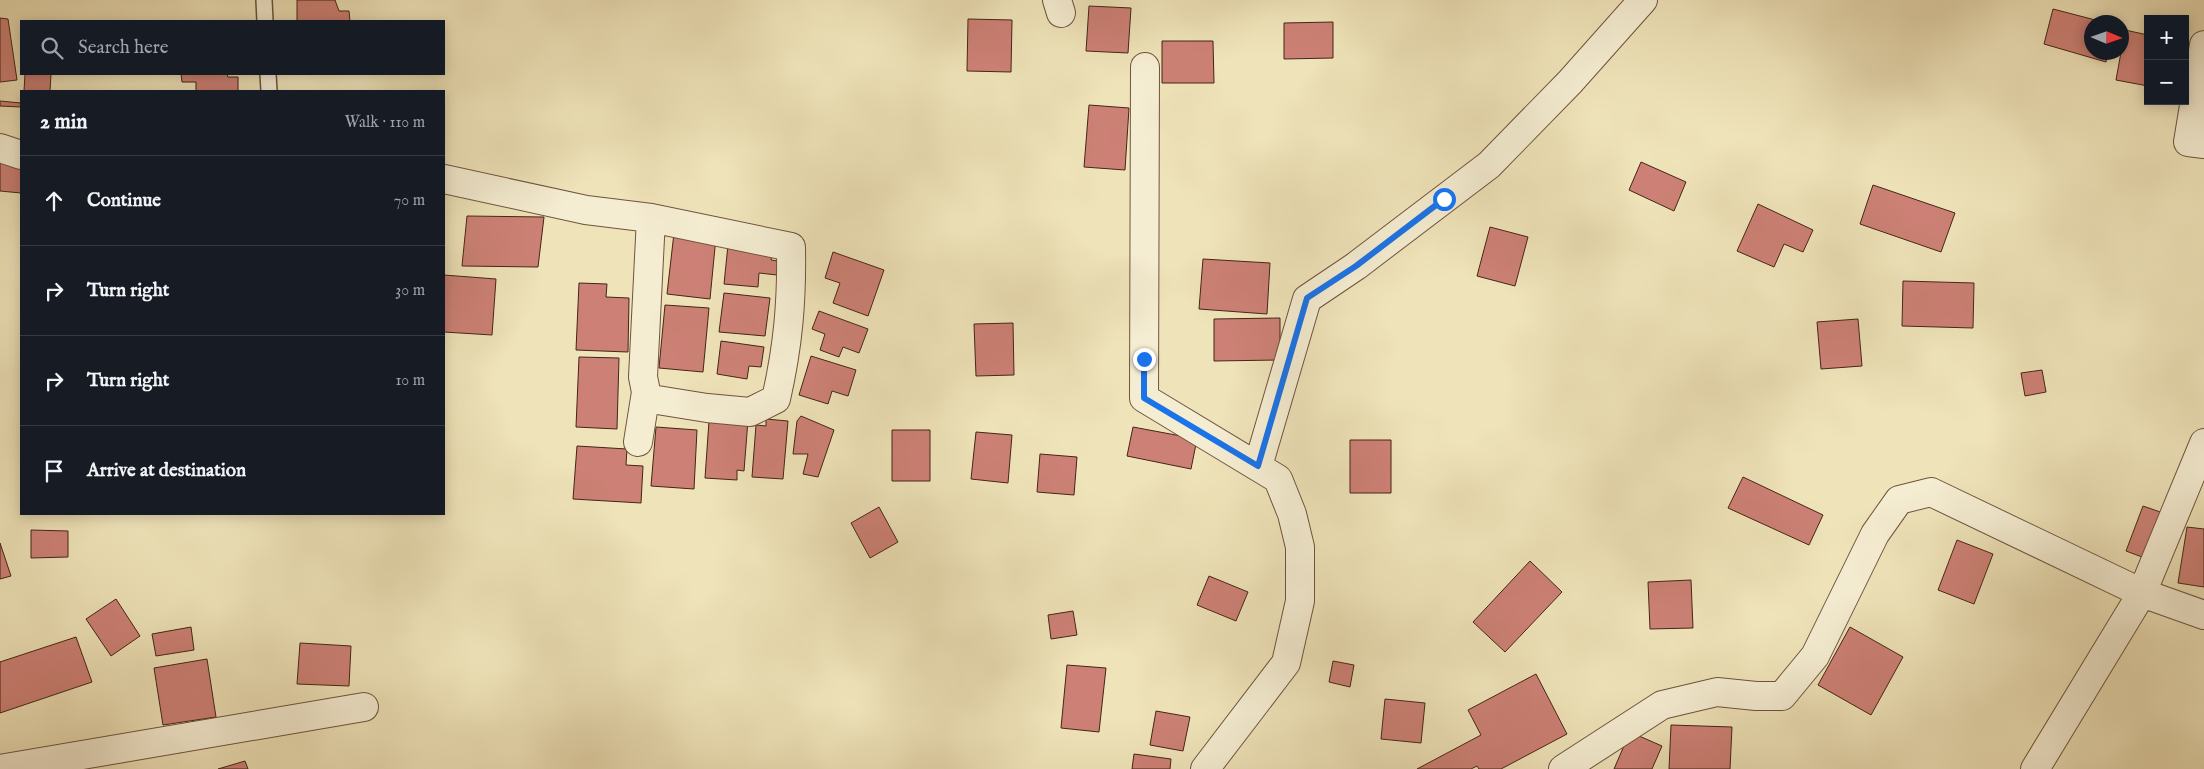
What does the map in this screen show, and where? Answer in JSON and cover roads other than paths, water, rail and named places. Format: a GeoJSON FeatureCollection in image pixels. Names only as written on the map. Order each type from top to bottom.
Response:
{"type":"FeatureCollection","features":[{"type":"Feature","properties":{"kind":"street"},"geometry":{"type":"LineString","coordinates":[[1258,466],[1307,298],[1356,266],[1489,165],[1570,82],[1643,0]]}},
{"type":"Feature","properties":{"kind":"street"},"geometry":{"type":"LineString","coordinates":[[2204,45],[2188,142],[2204,144]]}},
{"type":"Feature","properties":{"kind":"street"},"geometry":{"type":"LineString","coordinates":[[1145,67],[1144,398],[1278,479],[1292,514],[1300,547],[1300,601],[1286,662],[1205,769]]}},
{"type":"Feature","properties":{"kind":"street"},"geometry":{"type":"LineString","coordinates":[[0,148],[20,155]]}},
{"type":"Feature","properties":{"kind":"street"},"geometry":{"type":"LineString","coordinates":[[445,179],[586,210],[651,218],[791,248],[792,297],[785,362],[776,399],[750,412],[708,408],[651,399],[646,392]]}},
{"type":"Feature","properties":{"kind":"street"},"geometry":{"type":"LineString","coordinates":[[638,442],[646,392],[643,377],[651,218]]}},
{"type":"Feature","properties":{"kind":"street"},"geometry":{"type":"LineString","coordinates":[[2035,769],[2142,593],[2204,442]]}},
{"type":"Feature","properties":{"kind":"street"},"geometry":{"type":"LineString","coordinates":[[1562,769],[1662,705],[1717,692],[1756,696],[1782,696],[1815,656],[1875,534],[1899,500],[1931,492],[2142,593],[2204,615]]}},
{"type":"Feature","properties":{"kind":"street"},"geometry":{"type":"LineString","coordinates":[[0,769],[364,707]]}},
{"type":"Feature","properties":{"kind":"lane"},"geometry":{"type":"LineString","coordinates":[[264,0],[266,20]]}},
{"type":"Feature","properties":{"kind":"lane"},"geometry":{"type":"LineString","coordinates":[[268,75],[269,90]]}}]}
